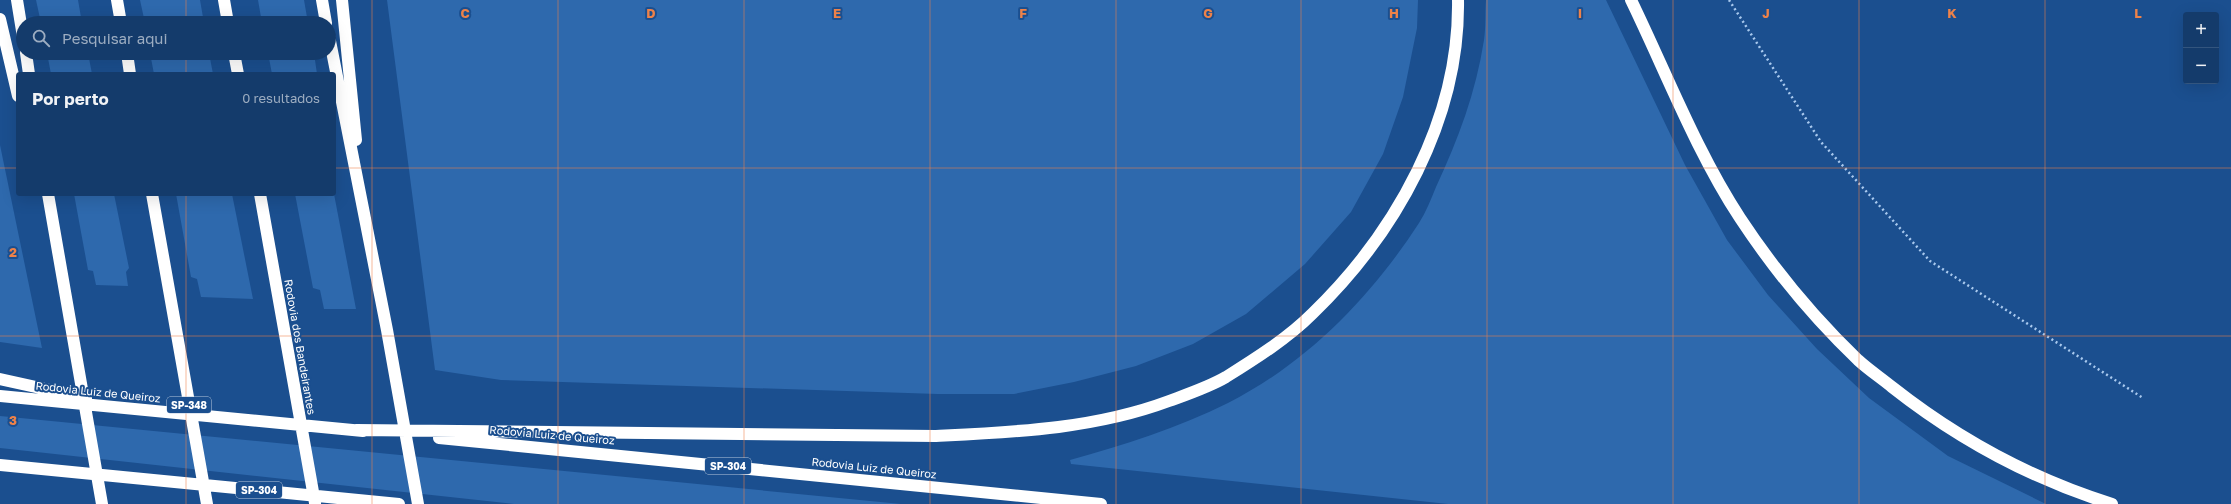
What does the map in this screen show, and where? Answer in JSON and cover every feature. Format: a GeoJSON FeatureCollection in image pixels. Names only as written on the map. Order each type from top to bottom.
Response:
{"type":"FeatureCollection","features":[{"type":"Feature","properties":{"kind":"highway"},"geometry":{"type":"LineString","coordinates":[[17,0],[20,16]]}},
{"type":"Feature","properties":{"kind":"highway"},"geometry":{"type":"LineString","coordinates":[[117,0],[120,16]]}},
{"type":"Feature","properties":{"kind":"highway"},"geometry":{"type":"LineString","coordinates":[[224,0],[227,16]]}},
{"type":"Feature","properties":{"kind":"highway"},"geometry":{"type":"LineString","coordinates":[[322,0],[325,16]]}},
{"type":"Feature","properties":{"kind":"highway"},"geometry":{"type":"LineString","coordinates":[[342,0],[364,215]]}},
{"type":"Feature","properties":{"kind":"highway"},"geometry":{"type":"LineString","coordinates":[[356,430],[936,436],[1025,432],[1105,421],[1169,401],[1224,378],[1265,351],[1311,316],[1342,284],[1370,249],[1396,211],[1422,163],[1440,116],[1454,64],[1458,0]]}},
{"type":"Feature","properties":{"kind":"highway"},"geometry":{"type":"LineString","coordinates":[[1631,0],[1702,150],[1739,217],[1778,270],[1859,361],[1918,407],[1987,452],[2074,492],[2112,504]]}},
{"type":"Feature","properties":{"kind":"highway"},"geometry":{"type":"LineString","coordinates":[[0,19],[16,87]]}},
{"type":"Feature","properties":{"kind":"highway"},"geometry":{"type":"LineString","coordinates":[[27,60],[29,72]]}},
{"type":"Feature","properties":{"kind":"highway"},"geometry":{"type":"LineString","coordinates":[[128,60],[130,72]]}},
{"type":"Feature","properties":{"kind":"highway"},"geometry":{"type":"LineString","coordinates":[[235,60],[238,72]]}},
{"type":"Feature","properties":{"kind":"highway"},"geometry":{"type":"LineString","coordinates":[[334,60],[387,330],[418,504]]}},
{"type":"Feature","properties":{"kind":"highway"},"geometry":{"type":"LineString","coordinates":[[41,196],[70,325],[102,504]]}},
{"type":"Feature","properties":{"kind":"highway"},"geometry":{"type":"LineString","coordinates":[[48,196],[64,296]]}},
{"type":"Feature","properties":{"kind":"highway","name":"SP-348"},"geometry":{"type":"LineString","coordinates":[[152,196],[207,504]]}},
{"type":"Feature","properties":{"kind":"highway","name":"Rodovia dos Bandeirantes"},"geometry":{"type":"LineString","coordinates":[[260,196],[316,504]]}},
{"type":"Feature","properties":{"kind":"highway"},"geometry":{"type":"LineString","coordinates":[[0,379],[138,409]]}},
{"type":"Feature","properties":{"kind":"highway","name":"Rodovia Luiz de Queiroz"},"geometry":{"type":"LineString","coordinates":[[0,396],[1101,504]]}},
{"type":"Feature","properties":{"kind":"highway","name":"SP-304"},"geometry":{"type":"LineString","coordinates":[[0,465],[399,504]]}},
{"type":"Feature","properties":{"kind":"highway"},"geometry":{"type":"LineString","coordinates":[[0,474],[146,479]]}},
{"type":"Feature","properties":{"kind":"highway"},"geometry":{"type":"LineString","coordinates":[[372,501],[386,504]]}},
{"type":"Feature","properties":{"kind":"path"},"geometry":{"type":"LineString","coordinates":[[1729,0],[1821,142],[1930,261],[2143,398]]}},
{"type":"Feature","properties":{"kind":"shaded area"},"geometry":{"type":"Polygon","coordinates":[[[36,0],[78,0],[81,16],[39,16],[36,0]]]}},
{"type":"Feature","properties":{"kind":"shaded area"},"geometry":{"type":"Polygon","coordinates":[[[140,0],[200,0],[203,16],[143,16],[140,0]]]}},
{"type":"Feature","properties":{"kind":"shaded area"},"geometry":{"type":"Polygon","coordinates":[[[258,0],[304,0],[307,16],[261,16],[258,0]]]}},
{"type":"Feature","properties":{"kind":"shaded area"},"geometry":{"type":"Polygon","coordinates":[[[387,0],[1418,0],[1417,28],[1403,97],[1383,154],[1351,212],[1305,264],[1246,314],[1193,344],[1136,366],[1074,382],[1014,394],[938,394],[501,380],[435,370],[387,0]]]}},
{"type":"Feature","properties":{"kind":"shaded area"},"geometry":{"type":"Polygon","coordinates":[[[1486,0],[1606,0],[1685,165],[1727,240],[1768,295],[1817,349],[1869,398],[1948,456],[2046,504],[1448,504],[1071,464],[1070,460],[1131,442],[1190,420],[1228,403],[1257,387],[1310,348],[1335,326],[1358,302],[1380,277],[1419,223],[1452,152],[1471,97],[1481,59],[1485,35],[1486,0]]]}},
{"type":"Feature","properties":{"kind":"shaded area"},"geometry":{"type":"Polygon","coordinates":[[[48,60],[89,60],[92,72],[51,72],[48,60]]]}},
{"type":"Feature","properties":{"kind":"shaded area"},"geometry":{"type":"Polygon","coordinates":[[[151,60],[210,60],[213,72],[154,72],[151,60]]]}},
{"type":"Feature","properties":{"kind":"shaded area"},"geometry":{"type":"Polygon","coordinates":[[[269,60],[315,60],[317,72],[272,72],[269,60]]]}},
{"type":"Feature","properties":{"kind":"shaded area"},"geometry":{"type":"Polygon","coordinates":[[[0,145],[42,348],[0,342],[0,145]]]}},
{"type":"Feature","properties":{"kind":"shaded area"},"geometry":{"type":"Polygon","coordinates":[[[74,196],[114,196],[129,268],[126,272],[128,286],[96,285],[93,271],[88,270],[74,196]]]}},
{"type":"Feature","properties":{"kind":"shaded area"},"geometry":{"type":"Polygon","coordinates":[[[176,196],[232,196],[253,299],[201,297],[197,279],[191,277],[176,196]]]}},
{"type":"Feature","properties":{"kind":"shaded area"},"geometry":{"type":"Polygon","coordinates":[[[295,196],[334,196],[356,309],[324,309],[320,290],[313,288],[295,196]]]}},
{"type":"Feature","properties":{"kind":"shaded area"},"geometry":{"type":"Polygon","coordinates":[[[0,416],[901,504],[514,504],[0,448],[0,416]]]}}]}
